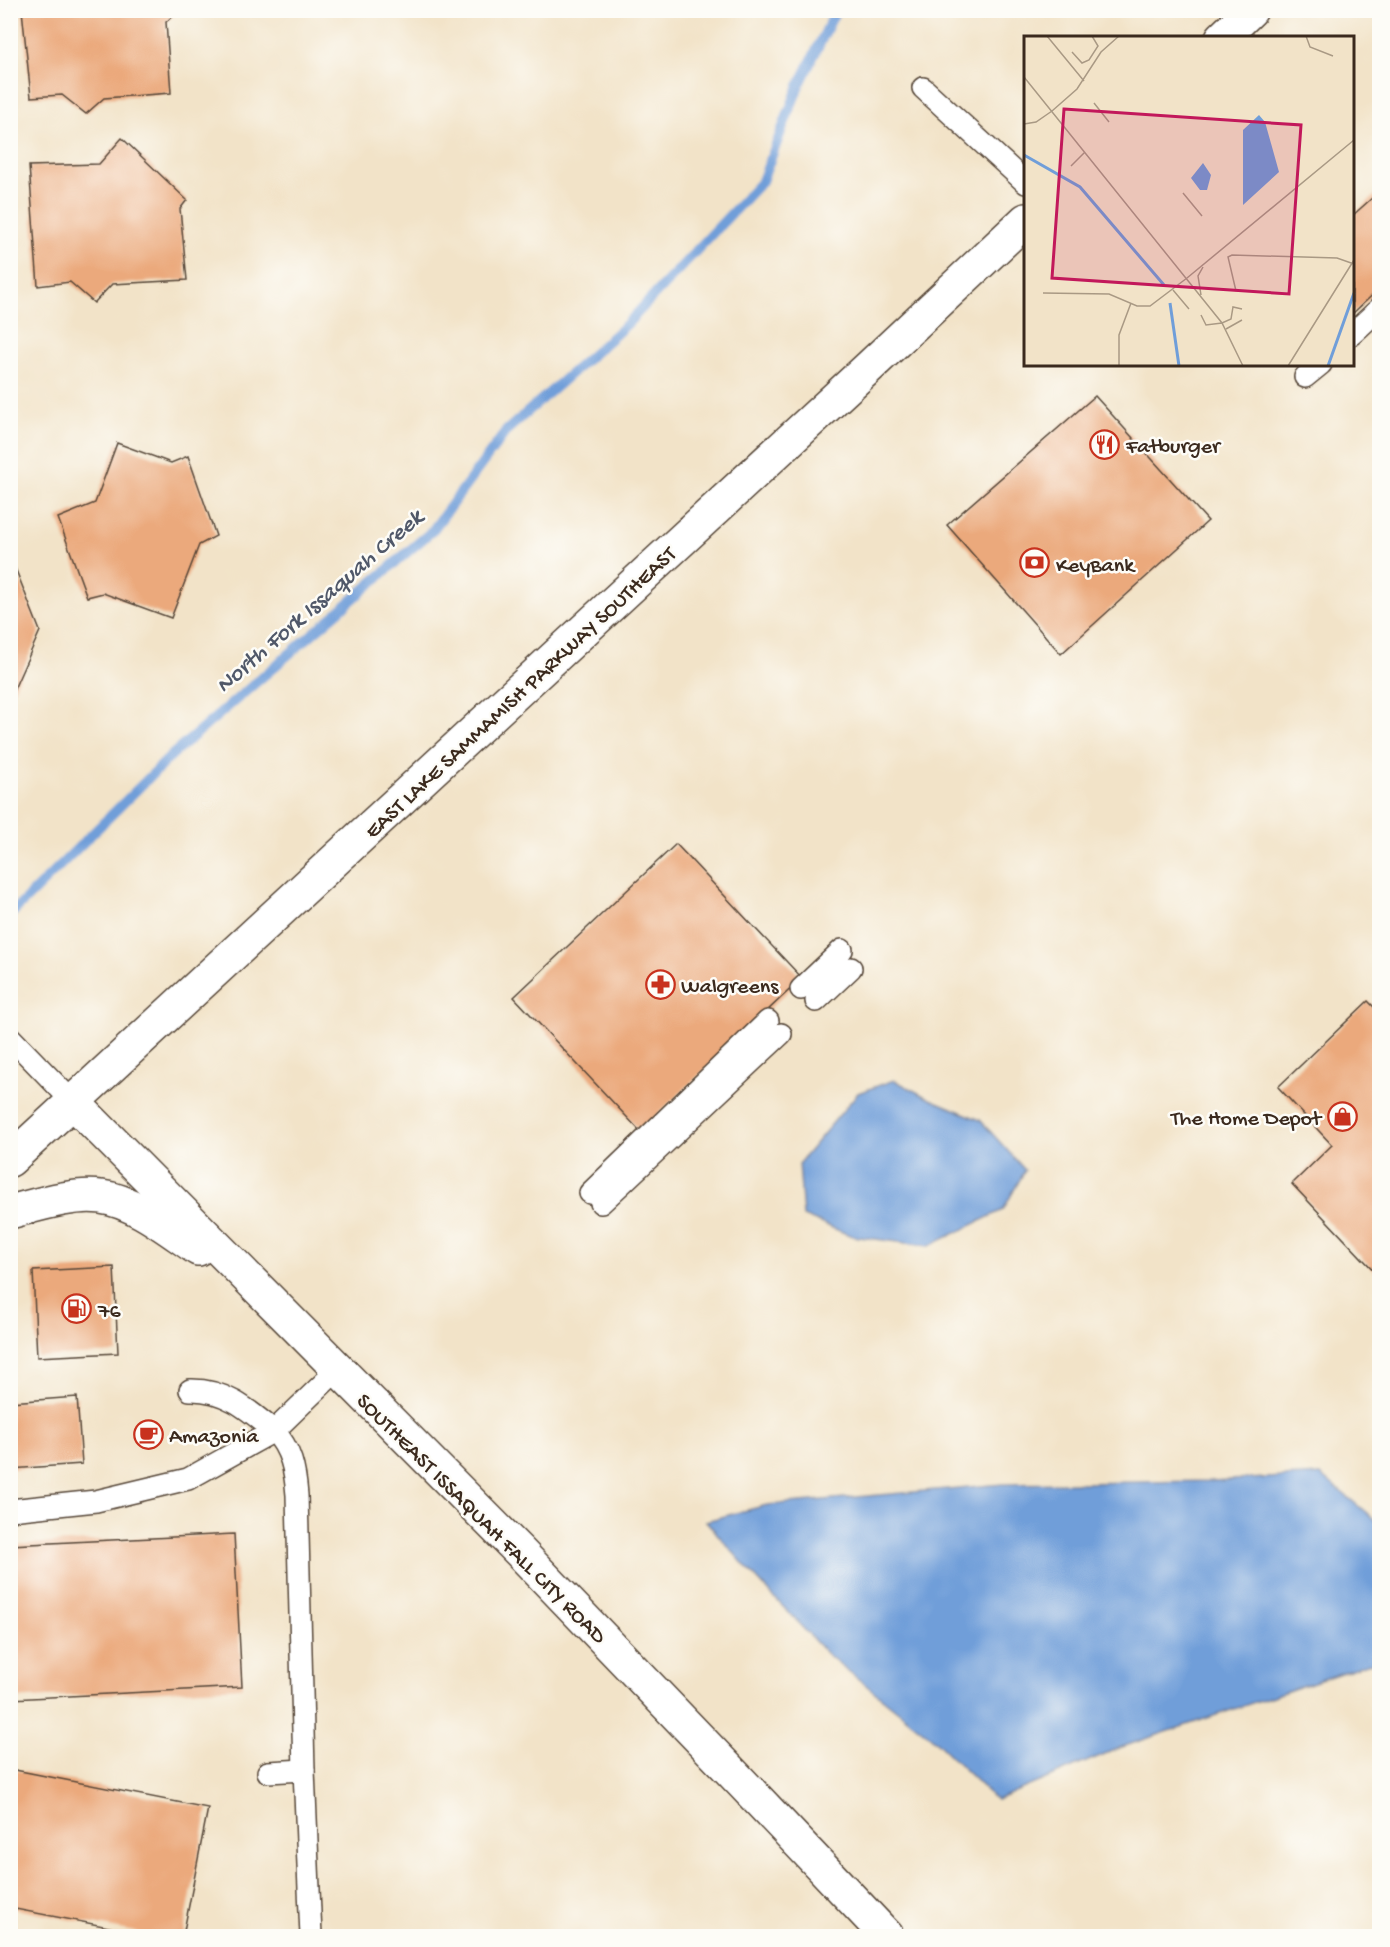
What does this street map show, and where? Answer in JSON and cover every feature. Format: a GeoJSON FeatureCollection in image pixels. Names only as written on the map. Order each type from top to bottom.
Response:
{"type":"FeatureCollection","features":[{"type":"Feature","properties":{"kind":"main road"},"geometry":{"type":"LineString","coordinates":[[1224,36],[1251,10]]}},
{"type":"Feature","properties":{"kind":"main road","name":"EAST LAKE SAMMAMISH PARKWAY SOUTHEAST"},"geometry":{"type":"LineString","coordinates":[[10,1160],[1024,222]]}},
{"type":"Feature","properties":{"kind":"main road","name":"SOUTHEAST ISSAQUAH FALL CITY ROAD"},"geometry":{"type":"LineString","coordinates":[[73,1102],[520,1552],[887,1936]]}},
{"type":"Feature","properties":{"kind":"main road"},"geometry":{"type":"LineString","coordinates":[[10,1212],[71,1198],[102,1197],[139,1209],[257,1289]]}},
{"type":"Feature","properties":{"kind":"lane"},"geometry":{"type":"LineString","coordinates":[[923,88],[1024,181]]}},
{"type":"Feature","properties":{"kind":"lane"},"geometry":{"type":"LineString","coordinates":[[1354,333],[1380,308]]}},
{"type":"Feature","properties":{"kind":"lane"},"geometry":{"type":"LineString","coordinates":[[809,995],[847,959]]}},
{"type":"Feature","properties":{"kind":"lane"},"geometry":{"type":"LineString","coordinates":[[595,1198],[774,1027]]}},
{"type":"Feature","properties":{"kind":"lane"},"geometry":{"type":"LineString","coordinates":[[10,1038],[73,1102]]}},
{"type":"Feature","properties":{"kind":"lane"},"geometry":{"type":"LineString","coordinates":[[10,1510],[96,1501],[188,1479],[274,1431],[337,1370]]}},
{"type":"Feature","properties":{"kind":"lane"},"geometry":{"type":"LineString","coordinates":[[190,1390],[214,1392],[241,1404],[283,1441],[295,1475],[311,1936]]}},
{"type":"Feature","properties":{"kind":"lane"},"geometry":{"type":"LineString","coordinates":[[268,1772],[304,1770]]}},
{"type":"Feature","properties":{"kind":"water"},"geometry":{"type":"Polygon","coordinates":[[[894,1080],[930,1099],[980,1120],[1025,1170],[1003,1210],[929,1246],[852,1236],[803,1216],[799,1163],[858,1093],[894,1080]]]}},
{"type":"Feature","properties":{"kind":"water"},"geometry":{"type":"Polygon","coordinates":[[[1321,1475],[1379,1523],[1379,1660],[1119,1748],[996,1800],[931,1737],[827,1654],[706,1521],[767,1505],[1003,1484],[1212,1481],[1321,1475]]]}},
{"type":"Feature","properties":{"kind":"building"},"geometry":{"type":"Polygon","coordinates":[[[22,10],[174,10],[176,13],[166,22],[171,93],[104,98],[86,114],[62,95],[31,97],[22,10]]]}},
{"type":"Feature","properties":{"kind":"building"},"geometry":{"type":"Polygon","coordinates":[[[122,138],[187,200],[180,209],[187,280],[112,284],[94,303],[70,282],[38,286],[29,166],[99,164],[122,138]]]}},
{"type":"Feature","properties":{"kind":"building"},"geometry":{"type":"Polygon","coordinates":[[[1380,191],[1380,288],[1354,312],[1354,214],[1380,191]]]}},
{"type":"Feature","properties":{"kind":"building"},"geometry":{"type":"Polygon","coordinates":[[[1095,396],[1208,521],[1061,654],[947,525],[1095,396]]]}},
{"type":"Feature","properties":{"kind":"building"},"geometry":{"type":"Polygon","coordinates":[[[117,443],[171,463],[188,456],[216,536],[199,545],[171,618],[103,593],[87,597],[58,518],[95,503],[117,443]]]}},
{"type":"Feature","properties":{"kind":"building"},"geometry":{"type":"Polygon","coordinates":[[[10,555],[40,631],[10,698],[10,555]]]}},
{"type":"Feature","properties":{"kind":"building","name":"Walgreens"},"geometry":{"type":"Polygon","coordinates":[[[676,844],[802,978],[640,1131],[514,997],[676,844]]]}},
{"type":"Feature","properties":{"kind":"building","name":"The Home Depot"},"geometry":{"type":"Polygon","coordinates":[[[1368,1001],[1380,1013],[1380,1277],[1292,1184],[1332,1145],[1278,1087],[1368,1001]]]}},
{"type":"Feature","properties":{"kind":"building"},"geometry":{"type":"Polygon","coordinates":[[[114,1267],[118,1353],[37,1357],[33,1271],[114,1267]]]}},
{"type":"Feature","properties":{"kind":"building"},"geometry":{"type":"Polygon","coordinates":[[[77,1397],[82,1464],[10,1469],[10,1402],[77,1397]]]}},
{"type":"Feature","properties":{"kind":"building"},"geometry":{"type":"Polygon","coordinates":[[[234,1534],[242,1687],[12,1699],[10,1545],[234,1534]]]}},
{"type":"Feature","properties":{"kind":"building"},"geometry":{"type":"Polygon","coordinates":[[[10,1769],[208,1808],[183,1936],[155,1936],[10,1908],[10,1769]]]}},
{"type":"Feature","properties":{"kind":"waterway","name":"North Fork Issaquah Creek"},"geometry":{"type":"LineString","coordinates":[[10,915],[173,754],[432,531],[507,430],[627,324],[762,181],[798,88],[836,10]]}},
{"type":"Feature","properties":{"kind":"place","name":"Fatburger"},"geometry":{"type":"Point","coordinates":[1105,444]}},
{"type":"Feature","properties":{"kind":"place","name":"KeyBank"},"geometry":{"type":"Point","coordinates":[1035,563]}},
{"type":"Feature","properties":{"kind":"place","name":"Walgreens"},"geometry":{"type":"Point","coordinates":[660,984]}},
{"type":"Feature","properties":{"kind":"place","name":"The Home Depot"},"geometry":{"type":"Point","coordinates":[1342,1116]}},
{"type":"Feature","properties":{"kind":"place","name":"76"},"geometry":{"type":"Point","coordinates":[77,1309]}},
{"type":"Feature","properties":{"kind":"place","name":"Amazonia"},"geometry":{"type":"Point","coordinates":[148,1434]}}]}
